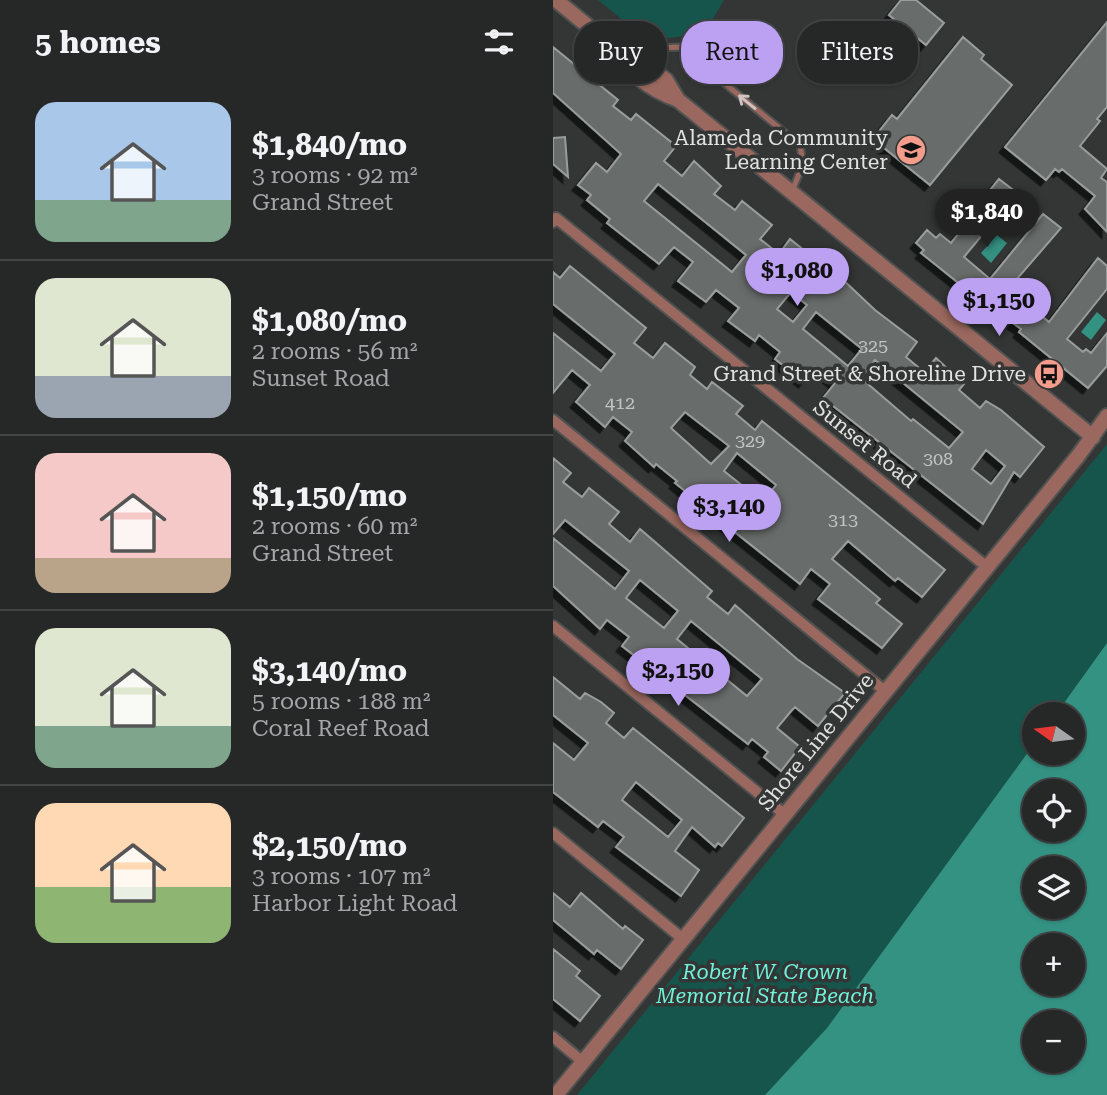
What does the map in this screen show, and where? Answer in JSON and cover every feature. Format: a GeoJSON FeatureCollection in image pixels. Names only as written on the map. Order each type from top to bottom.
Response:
{"type":"FeatureCollection","features":[{"type":"Feature","properties":{"kind":"street"},"geometry":{"type":"LineString","coordinates":[[556,0],[582,21]]}},
{"type":"Feature","properties":{"kind":"street"},"geometry":{"type":"LineString","coordinates":[[667,82],[678,100]]}},
{"type":"Feature","properties":{"kind":"street"},"geometry":{"type":"LineString","coordinates":[[647,84],[658,93],[678,100],[1093,437]]}},
{"type":"Feature","properties":{"kind":"street","name":"Sunset Road"},"geometry":{"type":"LineString","coordinates":[[555,220],[987,567]]}},
{"type":"Feature","properties":{"kind":"street","name":"Shore Line Drive"},"geometry":{"type":"LineString","coordinates":[[557,1095],[1093,437],[1107,416]]}},
{"type":"Feature","properties":{"kind":"street"},"geometry":{"type":"LineString","coordinates":[[553,420],[885,691]]}},
{"type":"Feature","properties":{"kind":"street"},"geometry":{"type":"LineString","coordinates":[[553,626],[784,814]]}},
{"type":"Feature","properties":{"kind":"street"},"geometry":{"type":"LineString","coordinates":[[553,833],[683,939]]}},
{"type":"Feature","properties":{"kind":"street"},"geometry":{"type":"LineString","coordinates":[[553,1037],[583,1062]]}},
{"type":"Feature","properties":{"kind":"lane"},"geometry":{"type":"LineString","coordinates":[[667,48],[680,47],[800,145],[803,164],[792,192]]}},
{"type":"Feature","properties":{"kind":"green space"},"geometry":{"type":"Polygon","coordinates":[[[598,0],[724,0],[712,21],[681,21],[681,37],[667,38],[667,21],[624,21],[598,0]]]}},
{"type":"Feature","properties":{"kind":"green space","name":"Robert W. Crown Memorial State Beach"},"geometry":{"type":"Polygon","coordinates":[[[1107,444],[1107,643],[1065,702],[1022,702],[1022,760],[827,1028],[765,1095],[577,1095],[1107,444]]]}},
{"type":"Feature","properties":{"kind":"shaded area"},"geometry":{"type":"Polygon","coordinates":[[[997,235],[1007,243],[991,263],[981,253],[997,235]]]}},
{"type":"Feature","properties":{"kind":"shaded area"},"geometry":{"type":"Polygon","coordinates":[[[1097,312],[1106,320],[1091,340],[1081,332],[1097,312]]]}},
{"type":"Feature","properties":{"kind":"shaded area"},"geometry":{"type":"Polygon","coordinates":[[[1107,643],[1107,1095],[765,1095],[827,1028],[1022,760],[1022,765],[1085,765],[1085,702],[1065,702],[1107,643]]]}},
{"type":"Feature","properties":{"kind":"building"},"geometry":{"type":"Polygon","coordinates":[[[901,0],[916,0],[944,23],[926,45],[918,39],[918,21],[896,21],[889,15],[901,0]]]}},
{"type":"Feature","properties":{"kind":"building"},"geometry":{"type":"Polygon","coordinates":[[[1107,22],[1107,107],[1097,119],[1100,121],[1080,146],[1107,169],[1101,178],[1107,182],[1107,232],[1085,209],[1095,196],[1062,169],[1059,172],[1055,169],[1046,180],[1005,147],[1107,22]]]}},
{"type":"Feature","properties":{"kind":"building"},"geometry":{"type":"Polygon","coordinates":[[[963,37],[984,55],[981,59],[1012,85],[930,185],[873,139],[892,115],[897,119],[963,37]]]}},
{"type":"Feature","properties":{"kind":"building"},"geometry":{"type":"Polygon","coordinates":[[[553,47],[574,64],[574,84],[598,84],[618,100],[613,106],[631,120],[636,114],[676,146],[664,161],[682,176],[694,161],[721,186],[714,194],[735,210],[742,201],[772,225],[760,239],[779,254],[790,239],[821,264],[809,278],[827,293],[840,277],[875,310],[917,342],[906,357],[924,372],[936,358],[964,384],[959,390],[980,408],[986,401],[1001,410],[1044,447],[1020,477],[1014,472],[983,524],[823,398],[835,383],[816,367],[804,382],[775,359],[780,352],[759,335],[755,341],[728,321],[739,308],[716,290],[706,302],[678,281],[693,262],[674,247],[659,264],[607,223],[610,219],[587,200],[591,195],[578,185],[596,163],[607,172],[621,154],[553,93],[553,47]],[[658,184],[644,201],[732,272],[746,255],[658,184]],[[791,292],[777,309],[793,322],[807,305],[791,292]],[[816,312],[803,329],[848,366],[862,349],[816,312]],[[875,360],[861,378],[911,421],[913,419],[949,448],[963,432],[875,360]],[[986,450],[972,469],[991,484],[1005,466],[986,450]]]}},
{"type":"Feature","properties":{"kind":"building"},"geometry":{"type":"Polygon","coordinates":[[[565,137],[568,177],[553,164],[553,138],[565,137]]]}},
{"type":"Feature","properties":{"kind":"building"},"geometry":{"type":"Polygon","coordinates":[[[999,179],[1017,193],[964,257],[990,279],[1043,214],[1061,228],[991,309],[921,253],[924,250],[916,243],[927,230],[936,238],[940,234],[951,243],[993,191],[991,189],[999,179]]]}},
{"type":"Feature","properties":{"kind":"building"},"geometry":{"type":"Polygon","coordinates":[[[1098,258],[1107,266],[1107,289],[1067,339],[1083,352],[1086,349],[1091,353],[1107,333],[1107,366],[1088,388],[1019,332],[1021,329],[1013,323],[1024,310],[1034,318],[1038,313],[1049,322],[1098,258]]]}},
{"type":"Feature","properties":{"kind":"building"},"geometry":{"type":"Polygon","coordinates":[[[570,266],[646,328],[634,343],[653,358],[665,343],[695,367],[690,375],[707,389],[712,382],[743,406],[736,414],[755,430],[762,421],[945,570],[922,597],[898,578],[895,581],[848,541],[832,559],[880,599],[876,603],[902,624],[882,648],[818,599],[830,584],[811,569],[800,584],[721,521],[731,508],[710,491],[700,503],[675,483],[677,481],[656,464],[654,467],[625,441],[632,432],[613,417],[605,427],[576,402],[590,385],[572,370],[553,393],[553,333],[601,371],[615,354],[553,304],[553,272],[560,278],[570,266]],[[685,412],[671,428],[711,464],[729,446],[685,412]],[[737,453],[724,471],[763,502],[776,485],[737,453]]]}},
{"type":"Feature","properties":{"kind":"building"},"geometry":{"type":"Polygon","coordinates":[[[553,458],[571,473],[563,482],[582,497],[589,488],[619,512],[609,524],[630,542],[640,529],[712,591],[707,597],[728,614],[735,605],[797,659],[845,693],[818,726],[795,707],[777,728],[800,747],[781,771],[764,757],[768,752],[752,739],[748,744],[622,646],[629,637],[607,620],[600,629],[553,586],[553,538],[615,589],[629,571],[565,520],[553,534],[553,458]],[[640,580],[626,598],[664,628],[678,611],[640,580]],[[691,621],[677,639],[747,696],[762,679],[691,621]]]}},
{"type":"Feature","properties":{"kind":"building"},"geometry":{"type":"Polygon","coordinates":[[[553,677],[580,699],[585,693],[601,702],[614,713],[606,723],[624,738],[633,728],[744,818],[722,846],[718,843],[715,847],[692,827],[675,851],[699,870],[681,896],[616,847],[624,837],[603,821],[598,827],[553,792],[553,743],[574,760],[588,743],[553,715],[553,677]],[[636,782],[622,800],[668,837],[682,820],[636,782]]]}},
{"type":"Feature","properties":{"kind":"building"},"geometry":{"type":"Polygon","coordinates":[[[553,893],[570,907],[581,893],[623,929],[625,926],[643,940],[621,969],[597,950],[594,954],[553,920],[553,893]]]}},
{"type":"Feature","properties":{"kind":"building"},"geometry":{"type":"Polygon","coordinates":[[[553,949],[580,971],[576,976],[600,996],[580,1021],[553,999],[553,949]]]}},
{"type":"Feature","properties":{"kind":"place","name":"Alameda Community Learning Center"},"geometry":{"type":"Point","coordinates":[911,150]}},
{"type":"Feature","properties":{"kind":"place","name":"Grand Street & Shoreline Drive"},"geometry":{"type":"Point","coordinates":[1049,374]}}]}
